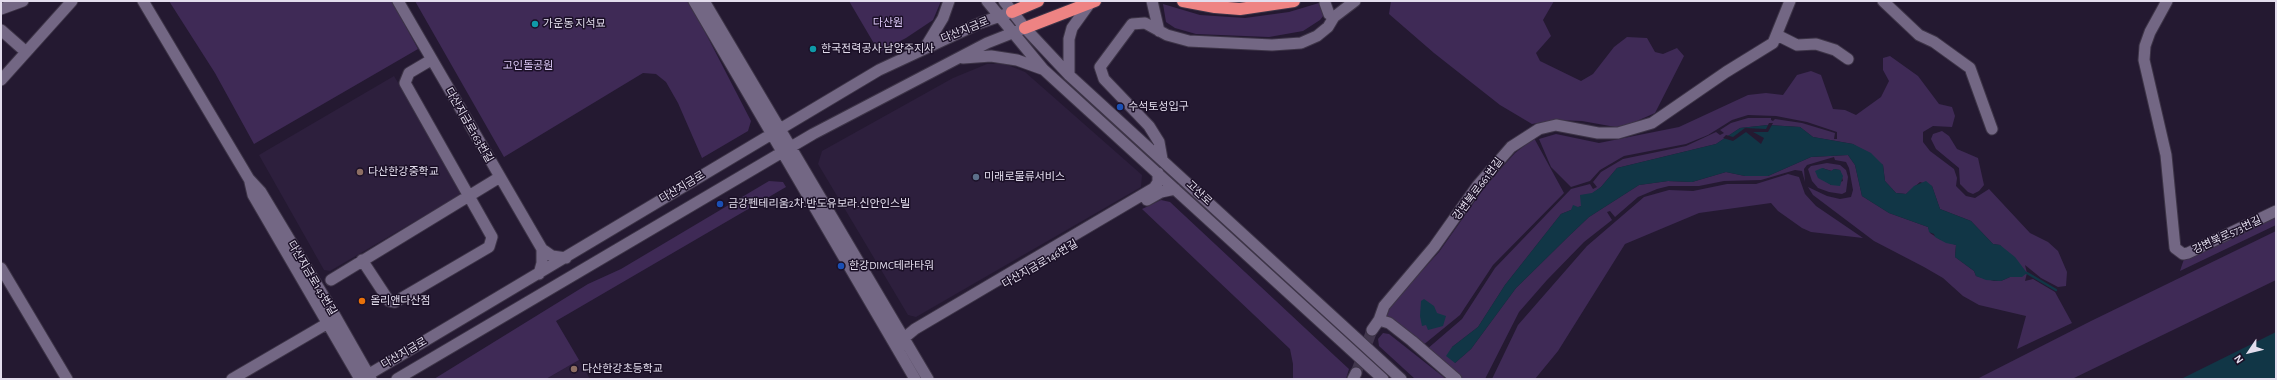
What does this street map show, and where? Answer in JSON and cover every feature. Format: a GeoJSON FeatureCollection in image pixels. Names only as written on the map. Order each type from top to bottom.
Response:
{"type":"FeatureCollection","features":[{"type":"Feature","properties":{"kind":"highway"},"geometry":{"type":"LineString","coordinates":[[1012,12],[1038,1]]}},
{"type":"Feature","properties":{"kind":"highway"},"geometry":{"type":"LineString","coordinates":[[1183,1],[1215,7],[1240,9],[1294,1]]}},
{"type":"Feature","properties":{"kind":"highway"},"geometry":{"type":"LineString","coordinates":[[1025,28],[1092,2]]}},
{"type":"Feature","properties":{"kind":"street"},"geometry":{"type":"LineString","coordinates":[[1,9],[23,1]]}},
{"type":"Feature","properties":{"kind":"street"},"geometry":{"type":"LineString","coordinates":[[1,80],[72,1]]}},
{"type":"Feature","properties":{"kind":"street","name":"다산지금로145번길"},"geometry":{"type":"LineString","coordinates":[[143,1],[249,179],[260,192],[326,300],[365,378]]}},
{"type":"Feature","properties":{"kind":"street","name":"다산지금로163번길"},"geometry":{"type":"LineString","coordinates":[[398,1],[542,249]]}},
{"type":"Feature","properties":{"kind":"street"},"geometry":{"type":"LineString","coordinates":[[694,1],[775,131]]}},
{"type":"Feature","properties":{"kind":"street"},"geometry":{"type":"LineString","coordinates":[[704,1],[775,131],[900,343],[928,379]]}},
{"type":"Feature","properties":{"kind":"street"},"geometry":{"type":"LineString","coordinates":[[926,46],[943,18],[949,1]]}},
{"type":"Feature","properties":{"kind":"street","name":"고산로"},"geometry":{"type":"LineString","coordinates":[[987,1],[1043,70],[1158,173],[1374,375],[1383,379]]}},
{"type":"Feature","properties":{"kind":"street","name":"고산로"},"geometry":{"type":"LineString","coordinates":[[1004,1],[1025,28],[1069,75],[1401,379]]}},
{"type":"Feature","properties":{"kind":"street"},"geometry":{"type":"LineString","coordinates":[[1152,1],[1158,31]]}},
{"type":"Feature","properties":{"kind":"street"},"geometry":{"type":"LineString","coordinates":[[1162,159],[1159,142],[1149,126],[1104,79],[1100,67],[1132,24],[1145,23],[1158,31],[1188,41],[1272,45],[1301,43],[1317,36],[1328,27],[1334,17],[1355,1]]}},
{"type":"Feature","properties":{"kind":"street","name":"강변북로661번길"},"geometry":{"type":"LineString","coordinates":[[1372,330],[1379,320],[1384,306],[1434,247],[1478,185],[1498,161],[1525,137],[1539,129],[1556,125],[1598,133],[1618,133],[1652,123],[1726,72],[1766,48],[1777,35],[1782,17],[1790,1]]}},
{"type":"Feature","properties":{"kind":"street"},"geometry":{"type":"LineString","coordinates":[[1883,1],[1919,35],[1934,42],[1970,68],[1992,129]]}},
{"type":"Feature","properties":{"kind":"street","name":"강변북로573번길"},"geometry":{"type":"LineString","coordinates":[[2167,1],[2150,32],[2145,46],[2144,60],[2166,154],[2175,248],[2178,252],[2183,254],[2188,253],[2276,211]]}},
{"type":"Feature","properties":{"kind":"street"},"geometry":{"type":"LineString","coordinates":[[1069,75],[1069,39],[1072,28],[1092,2]]}},
{"type":"Feature","properties":{"kind":"street"},"geometry":{"type":"LineString","coordinates":[[1325,3],[1330,14],[1334,17]]}},
{"type":"Feature","properties":{"kind":"street","name":"다산지금로"},"geometry":{"type":"LineString","coordinates":[[365,378],[872,74],[926,46],[980,23],[1012,12]]}},
{"type":"Feature","properties":{"kind":"street","name":"다산지금로"},"geometry":{"type":"LineString","coordinates":[[398,379],[786,150],[891,92],[959,58],[1025,28]]}},
{"type":"Feature","properties":{"kind":"street"},"geometry":{"type":"LineString","coordinates":[[1,30],[26,52]]}},
{"type":"Feature","properties":{"kind":"street"},"geometry":{"type":"LineString","coordinates":[[1777,35],[1797,45],[1816,44],[1835,50],[1848,59]]}},
{"type":"Feature","properties":{"kind":"street"},"geometry":{"type":"LineString","coordinates":[[959,58],[991,56],[1017,60],[1043,70]]}},
{"type":"Feature","properties":{"kind":"street"},"geometry":{"type":"LineString","coordinates":[[362,260],[389,301],[395,302],[489,247],[492,237],[407,90],[405,82],[409,73],[431,60]]}},
{"type":"Feature","properties":{"kind":"street","name":"다산지금로146번길"},"geometry":{"type":"LineString","coordinates":[[900,343],[915,329],[1154,188],[1158,182],[1158,173]]}},
{"type":"Feature","properties":{"kind":"street"},"geometry":{"type":"LineString","coordinates":[[314,281],[331,280],[500,177]]}},
{"type":"Feature","properties":{"kind":"street","name":"다산지금로145번길"},"geometry":{"type":"LineString","coordinates":[[249,179],[253,195],[328,323],[365,378]]}},
{"type":"Feature","properties":{"kind":"street","name":"다산지금로146번길"},"geometry":{"type":"LineString","coordinates":[[900,343],[919,334],[1161,192],[1175,189]]}},
{"type":"Feature","properties":{"kind":"street"},"geometry":{"type":"LineString","coordinates":[[542,249],[552,256],[566,258]]}},
{"type":"Feature","properties":{"kind":"street"},"geometry":{"type":"LineString","coordinates":[[539,274],[542,263],[542,249]]}},
{"type":"Feature","properties":{"kind":"street"},"geometry":{"type":"LineString","coordinates":[[1,268],[67,379]]}},
{"type":"Feature","properties":{"kind":"street"},"geometry":{"type":"LineString","coordinates":[[326,300],[331,280]]}},
{"type":"Feature","properties":{"kind":"street"},"geometry":{"type":"LineString","coordinates":[[1379,320],[1389,323],[1456,379]]}},
{"type":"Feature","properties":{"kind":"street"},"geometry":{"type":"LineString","coordinates":[[232,379],[328,323]]}},
{"type":"Feature","properties":{"kind":"street"},"geometry":{"type":"LineString","coordinates":[[900,343],[915,379]]}},
{"type":"Feature","properties":{"kind":"shaded area"},"geometry":{"type":"Polygon","coordinates":[[[987,64],[1005,64],[1025,72],[1142,175],[1141,187],[916,317],[908,315],[818,164],[822,151],[953,78],[987,64]]]}},
{"type":"Feature","properties":{"kind":"shaded area","name":"다산한강중학교"},"geometry":{"type":"Polygon","coordinates":[[[394,76],[462,189],[460,195],[330,271],[324,270],[259,155],[394,76]]]}},
{"type":"Feature","properties":{"kind":"shaded area","name":"다산한강초등학교"},"geometry":{"type":"Polygon","coordinates":[[[579,360],[590,379],[546,379],[579,360]]]}},
{"type":"Feature","properties":{"kind":"green space"},"geometry":{"type":"Polygon","coordinates":[[[169,1],[392,1],[418,49],[254,144],[215,73],[169,1]]]}},
{"type":"Feature","properties":{"kind":"green space","name":"고인돌공원"},"geometry":{"type":"Polygon","coordinates":[[[415,1],[689,1],[751,121],[748,131],[702,158],[678,103],[666,82],[656,74],[643,73],[504,157],[415,1]]]}},
{"type":"Feature","properties":{"kind":"green space","name":"다산원"},"geometry":{"type":"Polygon","coordinates":[[[849,1],[941,1],[933,20],[906,38],[879,52],[849,1]]]}},
{"type":"Feature","properties":{"kind":"green space"},"geometry":{"type":"Polygon","coordinates":[[[1391,1],[1554,1],[1543,20],[1551,36],[1536,53],[1540,61],[1581,81],[1593,74],[1614,47],[1627,37],[1647,38],[1655,52],[1663,54],[1677,48],[1684,56],[1655,113],[1621,128],[1582,121],[1556,120],[1532,124],[1500,105],[1434,53],[1389,14],[1391,1]]]}},
{"type":"Feature","properties":{"kind":"green space"},"geometry":{"type":"Polygon","coordinates":[[[1319,3],[1324,15],[1320,20],[1303,31],[1269,37],[1196,34],[1175,28],[1166,22],[1163,4],[1200,15],[1245,18],[1289,12],[1319,3]]]}},
{"type":"Feature","properties":{"kind":"green space"},"geometry":{"type":"Polygon","coordinates":[[[1890,56],[1918,76],[1939,104],[1952,107],[1955,116],[1952,127],[1933,126],[1923,132],[1923,142],[1930,151],[1954,169],[1957,178],[1956,186],[1966,196],[1975,198],[1989,189],[2030,233],[2048,242],[2058,251],[2067,272],[2066,286],[2058,287],[2041,278],[2025,265],[2027,273],[2025,281],[2033,279],[2055,292],[2072,323],[2017,349],[2026,316],[1979,305],[1963,296],[1943,278],[1874,241],[1813,195],[1808,187],[1827,196],[1840,199],[1851,197],[1853,190],[1849,168],[1846,162],[1835,160],[1834,157],[1807,165],[1804,169],[1805,182],[1802,171],[1795,170],[1761,180],[1724,181],[1699,186],[1669,186],[1638,197],[1615,217],[1610,211],[1607,212],[1612,220],[1584,242],[1547,280],[1519,312],[1485,379],[1462,379],[1426,350],[1462,319],[1495,268],[1571,189],[1590,184],[1593,189],[1597,187],[1593,182],[1601,172],[1623,159],[1686,146],[1716,132],[1720,135],[1724,133],[1720,130],[1731,123],[1748,118],[1771,118],[1773,121],[1775,119],[1802,123],[1835,133],[1834,139],[1837,139],[1837,132],[1807,122],[1776,116],[1748,115],[1732,120],[1708,135],[1686,144],[1624,156],[1600,170],[1590,181],[1571,187],[1551,167],[1539,139],[1556,134],[1599,143],[1679,127],[1748,95],[1766,93],[1783,95],[1797,75],[1811,71],[1821,75],[1833,109],[1845,110],[1856,115],[1881,97],[1889,81],[1883,70],[1883,58],[1890,56]],[[1768,125],[1740,128],[1716,144],[1617,168],[1601,187],[1582,201],[1581,206],[1561,214],[1505,285],[1478,327],[1452,347],[1455,363],[1471,349],[1516,288],[1570,235],[1589,217],[1639,185],[1668,181],[1692,182],[1726,172],[1745,176],[1768,176],[1811,157],[1848,155],[1855,165],[1862,196],[1889,213],[1928,227],[1930,233],[1939,239],[1956,245],[1955,257],[1974,271],[1976,276],[1994,281],[2001,281],[2010,277],[2022,277],[2000,245],[1993,244],[1971,221],[1940,209],[1932,186],[1920,182],[1906,194],[1896,193],[1885,181],[1883,165],[1853,144],[1813,137],[1800,127],[1768,125]]]}},
{"type":"Feature","properties":{"kind":"green space"},"geometry":{"type":"Polygon","coordinates":[[[1942,131],[1949,136],[1957,149],[1978,158],[1984,185],[1979,191],[1973,194],[1968,192],[1960,184],[1959,168],[1936,149],[1931,139],[1933,134],[1942,131]]]}},
{"type":"Feature","properties":{"kind":"green space"},"geometry":{"type":"Polygon","coordinates":[[[1534,138],[1564,193],[1493,265],[1460,315],[1422,346],[1384,316],[1397,298],[1439,252],[1487,184],[1515,153],[1534,138]]]}},
{"type":"Feature","properties":{"kind":"green space"},"geometry":{"type":"Polygon","coordinates":[[[1827,163],[1840,165],[1846,170],[1848,177],[1846,192],[1842,194],[1829,192],[1818,188],[1812,181],[1808,169],[1811,166],[1827,163]],[[1822,168],[1826,181],[1831,185],[1843,181],[1840,170],[1834,169],[1832,171],[1822,168]]]}},
{"type":"Feature","properties":{"kind":"green space"},"geometry":{"type":"Polygon","coordinates":[[[1788,174],[1799,177],[1805,194],[1816,206],[1863,238],[1811,232],[1802,228],[1778,211],[1771,203],[1699,213],[1625,244],[1558,351],[1535,379],[1492,379],[1518,325],[1587,246],[1644,197],[1669,190],[1693,191],[1727,184],[1756,184],[1788,174]]]}},
{"type":"Feature","properties":{"kind":"green space"},"geometry":{"type":"Polygon","coordinates":[[[769,181],[783,182],[786,187],[556,321],[579,360],[546,379],[434,379],[588,284],[621,269],[769,181]]]}},
{"type":"Feature","properties":{"kind":"green space"},"geometry":{"type":"Polygon","coordinates":[[[1161,200],[1170,202],[1349,369],[1346,379],[1293,379],[1293,364],[1290,349],[1142,209],[1161,200]]]}},
{"type":"Feature","properties":{"kind":"green space"},"geometry":{"type":"Polygon","coordinates":[[[2276,216],[2276,225],[2180,271],[2184,259],[2276,216]]]}},
{"type":"Feature","properties":{"kind":"green space"},"geometry":{"type":"Polygon","coordinates":[[[2276,231],[2276,280],[2072,379],[1977,379],[2091,321],[2276,231]]]}},
{"type":"Feature","properties":{"kind":"green space"},"geometry":{"type":"Polygon","coordinates":[[[1383,333],[1389,334],[1446,379],[1415,379],[1379,346],[1378,339],[1383,333]]]}},
{"type":"Feature","properties":{"kind":"water"},"geometry":{"type":"Polygon","coordinates":[[[1768,125],[1800,127],[1813,137],[1853,144],[1871,153],[1883,165],[1885,181],[1896,193],[1906,194],[1914,186],[1926,181],[1932,186],[1940,209],[1971,221],[1993,244],[2000,245],[2015,257],[2027,273],[2022,277],[2010,277],[2001,281],[1986,280],[1976,276],[1974,271],[1955,257],[1956,245],[1946,243],[1935,237],[1934,234],[1929,232],[1928,227],[1889,213],[1862,196],[1855,165],[1848,155],[1811,157],[1768,176],[1745,176],[1726,172],[1692,182],[1668,181],[1639,185],[1589,217],[1570,235],[1516,288],[1471,349],[1455,363],[1446,356],[1452,347],[1478,327],[1505,285],[1561,214],[1571,210],[1573,205],[1578,207],[1581,206],[1580,195],[1592,193],[1601,187],[1617,168],[1716,144],[1740,128],[1768,125]]]}},
{"type":"Feature","properties":{"kind":"water"},"geometry":{"type":"Polygon","coordinates":[[[1822,168],[1831,171],[1834,169],[1840,170],[1843,176],[1840,186],[1831,185],[1818,178],[1815,171],[1822,168]]]}},
{"type":"Feature","properties":{"kind":"water"},"geometry":{"type":"Polygon","coordinates":[[[1424,299],[1434,306],[1437,313],[1446,316],[1443,326],[1428,330],[1426,325],[1422,326],[1420,316],[1421,301],[1424,299]]]}},
{"type":"Feature","properties":{"kind":"water"},"geometry":{"type":"Polygon","coordinates":[[[2276,332],[2276,379],[2181,379],[2276,332]]]}},
{"type":"Feature","properties":{"kind":"pier"},"geometry":{"type":"Polygon","coordinates":[[[1769,123],[1773,123],[1768,132],[1753,132],[1764,138],[1761,144],[1746,132],[1733,141],[1723,138],[1726,135],[1733,137],[1745,128],[1766,129],[1769,123]]]}},
{"type":"Feature","properties":{"kind":"waterway"},"geometry":{"type":"LineString","coordinates":[[2027,273],[2056,290]]}},
{"type":"Feature","properties":{"kind":"tunnel"},"geometry":{"type":"LineString","coordinates":[[1356,373],[1372,330]]}},
{"type":"Feature","properties":{"kind":"place","name":"가운동 지석묘"},"geometry":{"type":"Point","coordinates":[535,24]}},
{"type":"Feature","properties":{"kind":"place","name":"한국전력공사 남양주지사"},"geometry":{"type":"Point","coordinates":[813,49]}},
{"type":"Feature","properties":{"kind":"place","name":"수석토성입구"},"geometry":{"type":"Point","coordinates":[1120,107]}},
{"type":"Feature","properties":{"kind":"place","name":"다산한강중학교"},"geometry":{"type":"Point","coordinates":[360,172]}},
{"type":"Feature","properties":{"kind":"place","name":"미래로물류서비스"},"geometry":{"type":"Point","coordinates":[976,177]}},
{"type":"Feature","properties":{"kind":"place","name":"금강펜테리움2차.반도유보라.신안인스빌"},"geometry":{"type":"Point","coordinates":[720,204]}},
{"type":"Feature","properties":{"kind":"place","name":"한강DIMC테라타워"},"geometry":{"type":"Point","coordinates":[841,266]}},
{"type":"Feature","properties":{"kind":"place","name":"올리앤다산점"},"geometry":{"type":"Point","coordinates":[362,301]}},
{"type":"Feature","properties":{"kind":"place","name":"다산한강초등학교"},"geometry":{"type":"Point","coordinates":[574,369]}}]}
